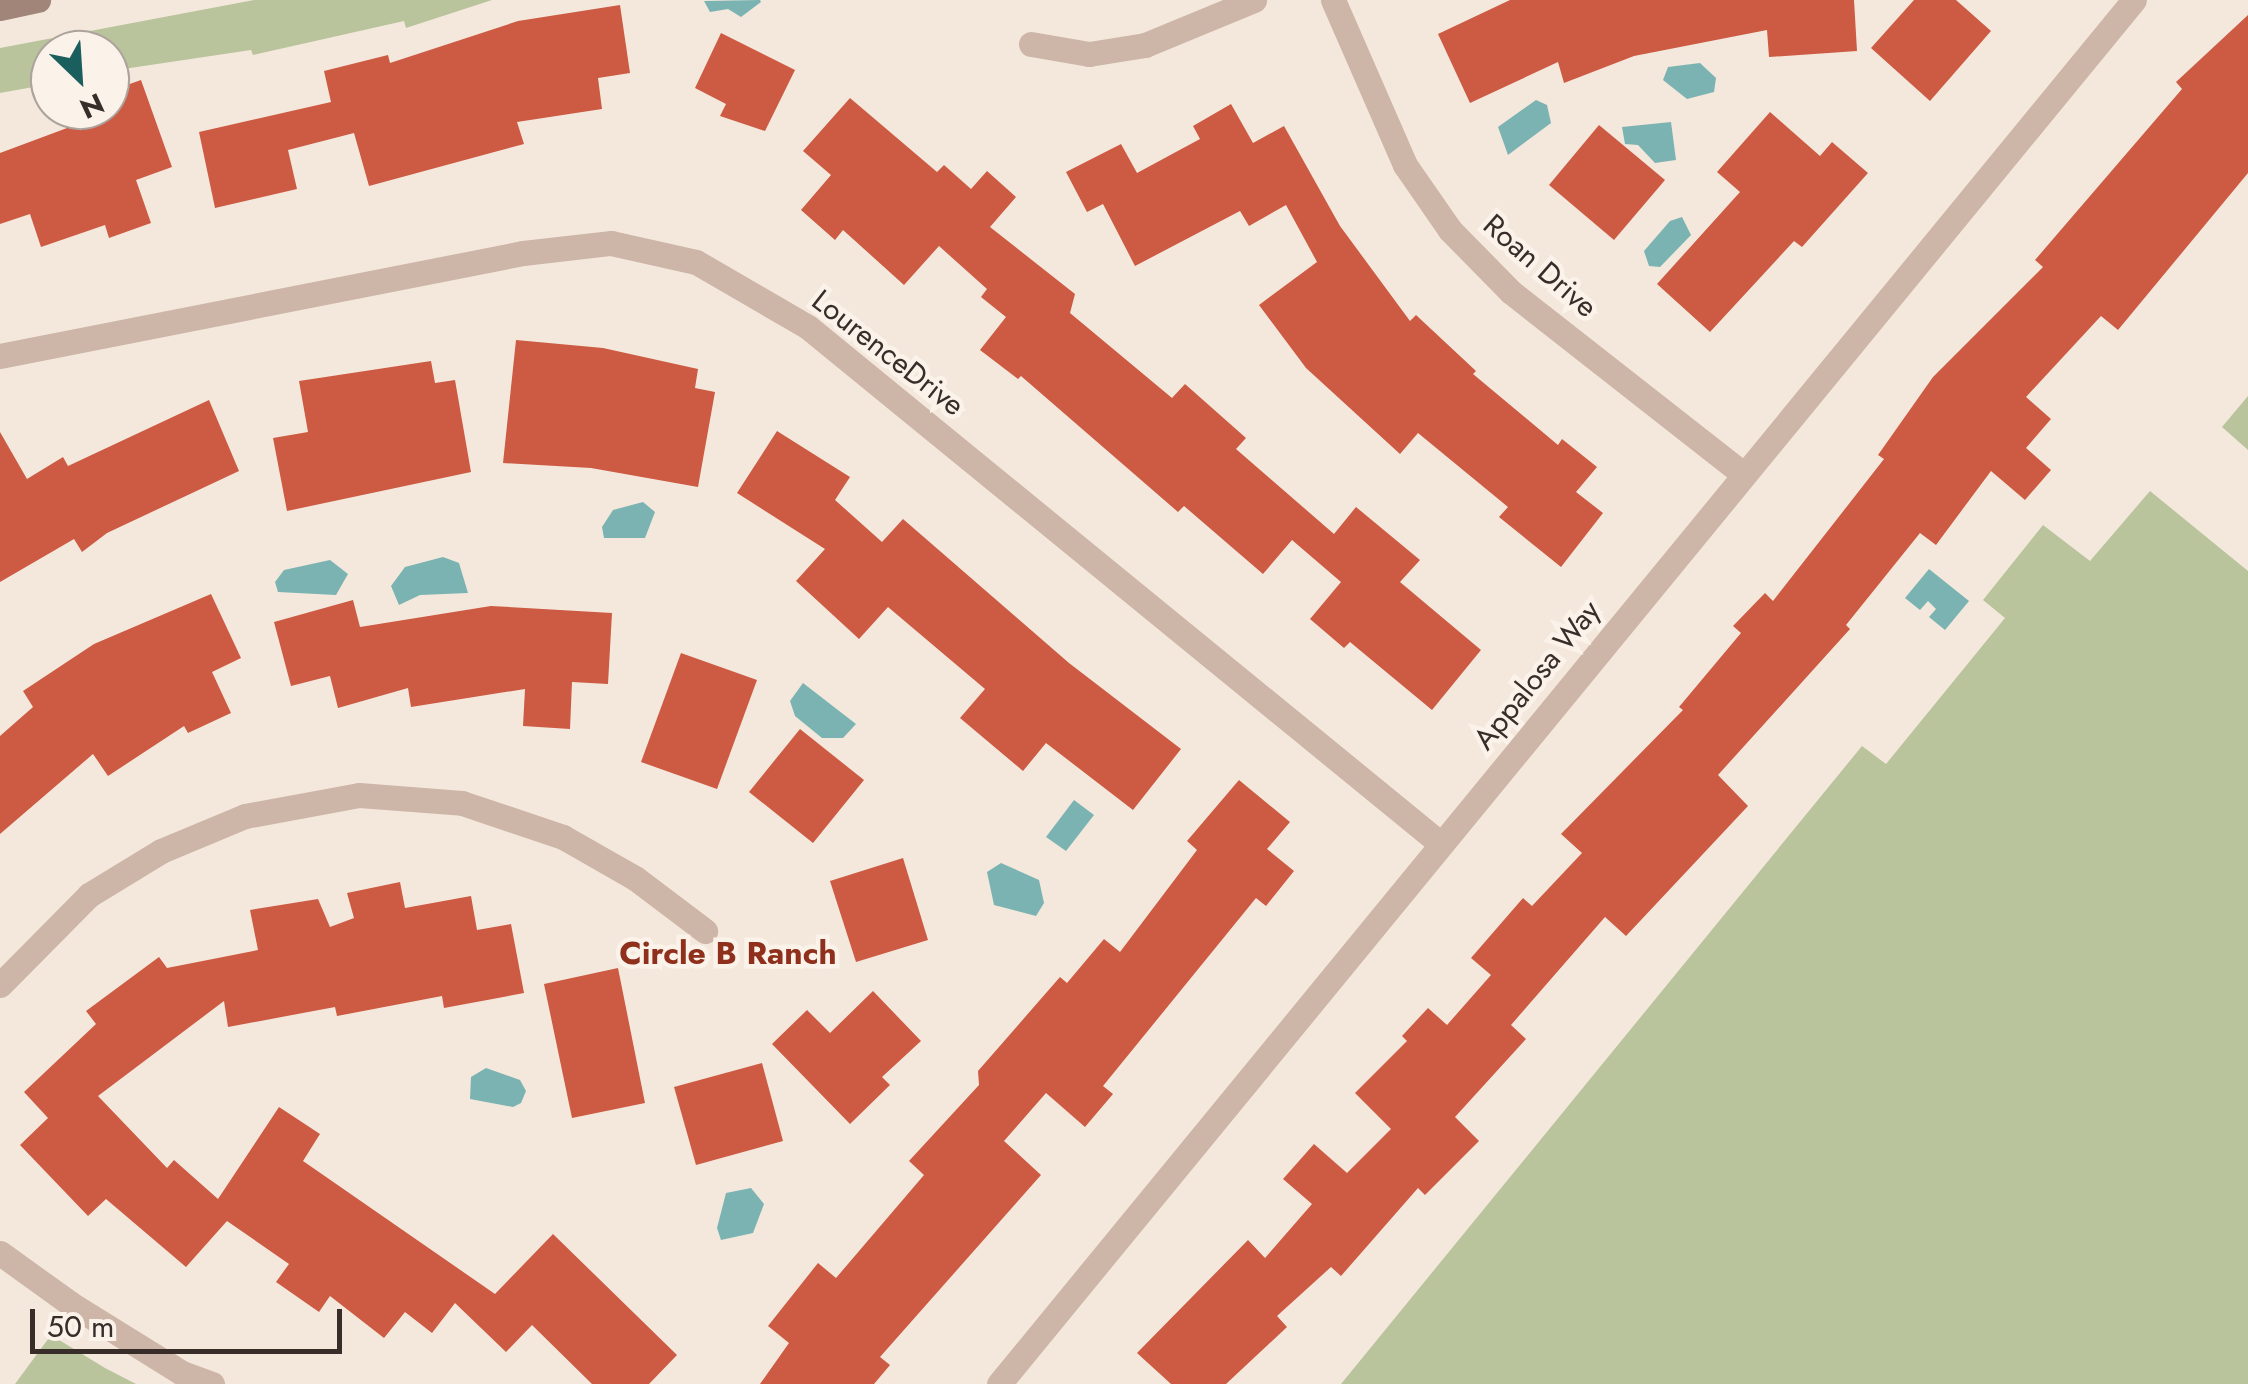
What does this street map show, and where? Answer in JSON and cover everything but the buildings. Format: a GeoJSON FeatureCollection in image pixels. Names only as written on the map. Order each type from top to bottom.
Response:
{"type":"FeatureCollection","features":[{"type":"Feature","properties":{"kind":"main road"},"geometry":{"type":"LineString","coordinates":[[0,8],[38,0]]}},
{"type":"Feature","properties":{"kind":"street"},"geometry":{"type":"LineString","coordinates":[[1031,44],[1089,54],[1145,45],[1254,0]]}},
{"type":"Feature","properties":{"kind":"street","name":"Roan Drive"},"geometry":{"type":"LineString","coordinates":[[1332,0],[1405,164],[1450,230],[1511,292],[1744,474]]}},
{"type":"Feature","properties":{"kind":"street","name":"Appalosa Way"},"geometry":{"type":"LineString","coordinates":[[999,1384],[2125,3]]}},
{"type":"Feature","properties":{"kind":"street","name":"LourenceDrive"},"geometry":{"type":"LineString","coordinates":[[0,356],[524,253],[611,243],[696,262],[808,327],[1441,844]]}},
{"type":"Feature","properties":{"kind":"street"},"geometry":{"type":"LineString","coordinates":[[0,985],[89,895],[161,851],[246,816],[359,794],[462,803],[563,837],[634,878],[705,931]]}},
{"type":"Feature","properties":{"kind":"street"},"geometry":{"type":"LineString","coordinates":[[0,1253],[134,1344],[212,1384]]}},
{"type":"Feature","properties":{"kind":"green space"},"geometry":{"type":"Polygon","coordinates":[[[254,0],[492,0],[406,28],[404,21],[253,55],[251,50],[130,68],[130,30],[95,30],[254,0]]]}},
{"type":"Feature","properties":{"kind":"green space"},"geometry":{"type":"Polygon","coordinates":[[[30,42],[30,88],[0,93],[0,48],[30,42]]]}},
{"type":"Feature","properties":{"kind":"green space"},"geometry":{"type":"Polygon","coordinates":[[[2248,396],[2248,450],[2222,427],[2248,396]]]}},
{"type":"Feature","properties":{"kind":"green space"},"geometry":{"type":"Polygon","coordinates":[[[2150,491],[2248,571],[2248,1384],[1341,1384],[1862,746],[1886,764],[2005,618],[1983,600],[2043,525],[2090,561],[2150,491]]]}},
{"type":"Feature","properties":{"kind":"green space"},"geometry":{"type":"Polygon","coordinates":[[[51,1335],[105,1368],[136,1384],[15,1384],[51,1335]]]}},
{"type":"Feature","properties":{"kind":"water"},"geometry":{"type":"Polygon","coordinates":[[[704,1],[761,2],[741,17],[728,9],[710,12],[704,1]]]}},
{"type":"Feature","properties":{"kind":"water"},"geometry":{"type":"Polygon","coordinates":[[[1700,63],[1716,78],[1714,92],[1687,99],[1663,80],[1668,67],[1700,63]]]}},
{"type":"Feature","properties":{"kind":"water"},"geometry":{"type":"Polygon","coordinates":[[[1536,100],[1547,105],[1551,123],[1508,155],[1498,127],[1536,100]]]}},
{"type":"Feature","properties":{"kind":"water"},"geometry":{"type":"Polygon","coordinates":[[[1671,122],[1676,160],[1655,163],[1638,145],[1625,144],[1622,127],[1671,122]]]}},
{"type":"Feature","properties":{"kind":"water"},"geometry":{"type":"Polygon","coordinates":[[[1682,217],[1691,235],[1660,267],[1649,266],[1644,251],[1670,221],[1682,217]]]}},
{"type":"Feature","properties":{"kind":"water"},"geometry":{"type":"Polygon","coordinates":[[[643,502],[655,512],[645,538],[604,538],[602,527],[613,510],[643,502]]]}},
{"type":"Feature","properties":{"kind":"water"},"geometry":{"type":"Polygon","coordinates":[[[443,557],[459,563],[468,593],[420,595],[399,605],[391,586],[405,567],[443,557]]]}},
{"type":"Feature","properties":{"kind":"water"},"geometry":{"type":"Polygon","coordinates":[[[330,560],[348,574],[336,595],[278,592],[275,582],[284,570],[330,560]]]}},
{"type":"Feature","properties":{"kind":"water"},"geometry":{"type":"Polygon","coordinates":[[[1929,569],[1969,601],[1945,630],[1929,617],[1936,609],[1928,601],[1920,610],[1905,598],[1929,569]]]}},
{"type":"Feature","properties":{"kind":"water"},"geometry":{"type":"Polygon","coordinates":[[[803,683],[856,724],[843,738],[822,738],[795,716],[790,701],[803,683]]]}},
{"type":"Feature","properties":{"kind":"water"},"geometry":{"type":"Polygon","coordinates":[[[1074,800],[1094,815],[1066,851],[1046,837],[1074,800]]]}},
{"type":"Feature","properties":{"kind":"water"},"geometry":{"type":"Polygon","coordinates":[[[1001,863],[1039,880],[1044,903],[1036,916],[994,905],[987,872],[1001,863]]]}},
{"type":"Feature","properties":{"kind":"water"},"geometry":{"type":"Polygon","coordinates":[[[486,1068],[520,1080],[526,1091],[521,1103],[513,1107],[470,1099],[471,1077],[486,1068]]]}},
{"type":"Feature","properties":{"kind":"water"},"geometry":{"type":"Polygon","coordinates":[[[751,1188],[764,1204],[753,1233],[721,1240],[717,1228],[726,1193],[751,1188]]]}},
{"type":"Feature","properties":{"kind":"district","name":"Circle B Ranch"},"geometry":{"type":"Point","coordinates":[728,953]}}]}
